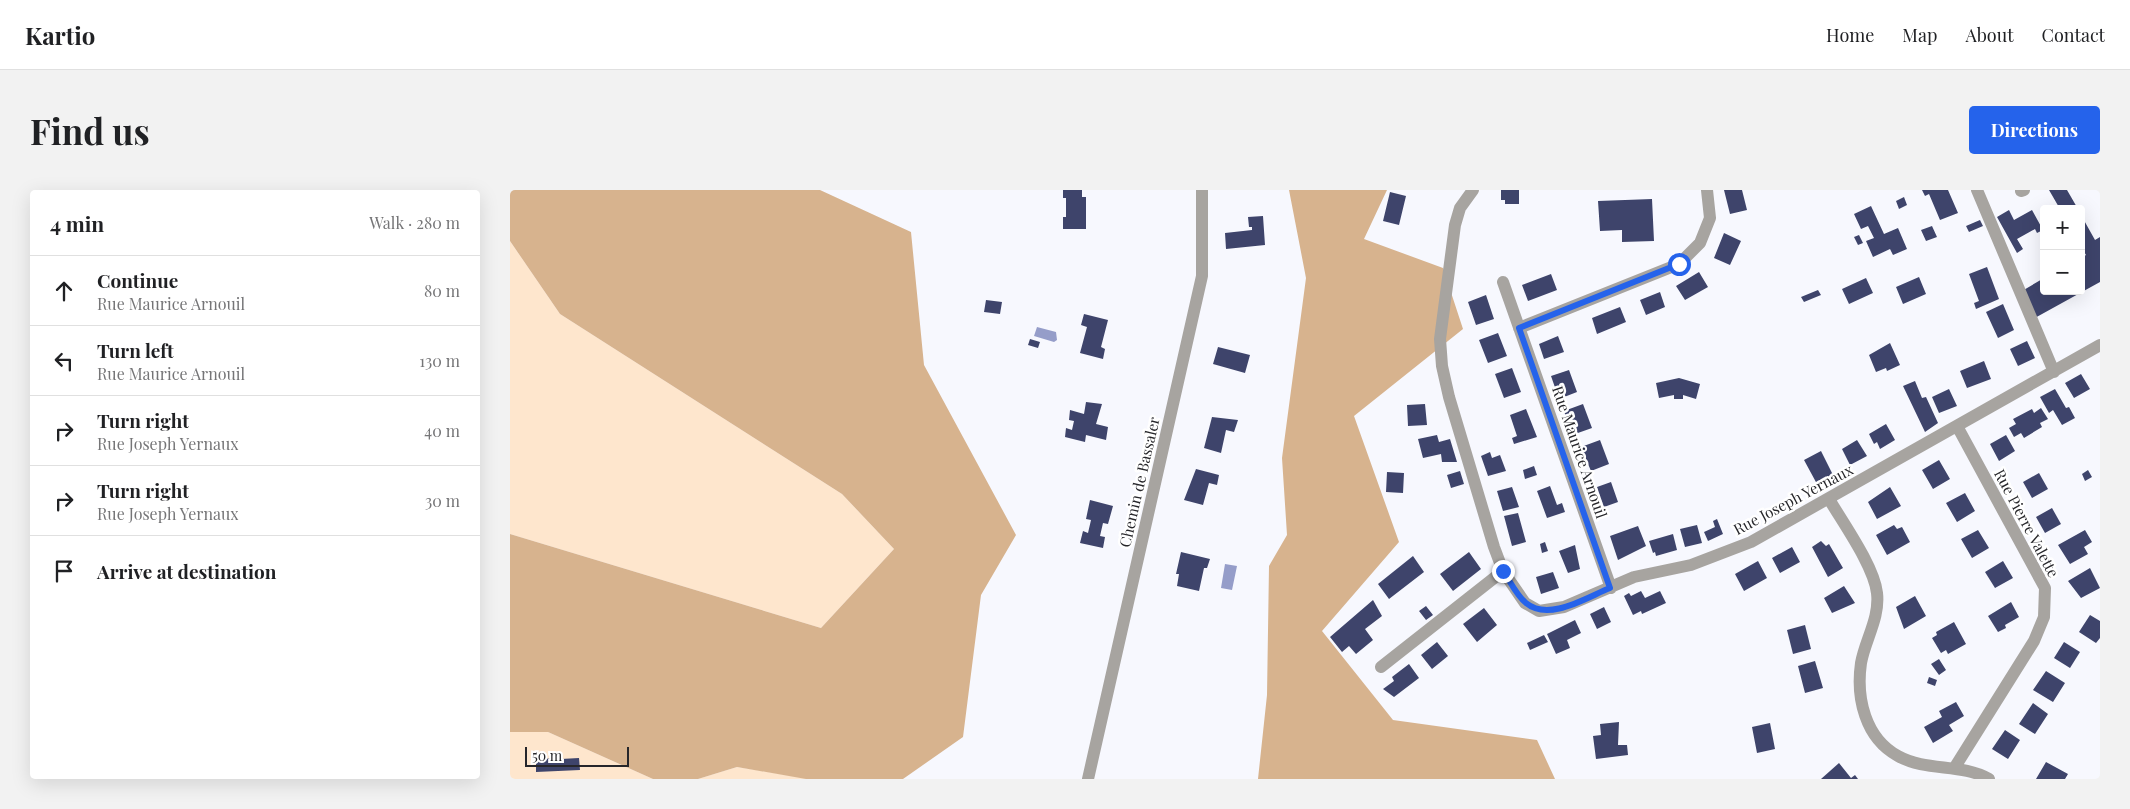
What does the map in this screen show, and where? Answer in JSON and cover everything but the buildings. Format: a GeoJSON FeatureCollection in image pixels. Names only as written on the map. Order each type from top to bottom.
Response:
{"type":"FeatureCollection","features":[{"type":"Feature","properties":{"kind":"street","name":"Chemin de Bassaler"},"geometry":{"type":"LineString","coordinates":[[1088,779],[1202,276],[1202,190]]}},
{"type":"Feature","properties":{"kind":"street","name":"Rue Joseph Yernaux"},"geometry":{"type":"LineString","coordinates":[[1473,190],[1460,208],[1455,225],[1440,339],[1442,366],[1452,406],[1503,571],[1525,602],[1539,610],[1564,607],[1634,577],[1691,565],[1751,542],[2100,346]]}},
{"type":"Feature","properties":{"kind":"street"},"geometry":{"type":"LineString","coordinates":[[1519,328],[1679,264],[1700,243],[1710,218],[1707,190]]}},
{"type":"Feature","properties":{"kind":"street"},"geometry":{"type":"LineString","coordinates":[[1977,190],[2054,372]]}},
{"type":"Feature","properties":{"kind":"street","name":"Rue Maurice Arnouil"},"geometry":{"type":"LineString","coordinates":[[1503,282],[1610,588]]}},
{"type":"Feature","properties":{"kind":"street","name":"Rue Pierre Valette"},"geometry":{"type":"LineString","coordinates":[[1955,767],[2034,641],[2044,617],[2045,588],[1957,426]]}},
{"type":"Feature","properties":{"kind":"street"},"geometry":{"type":"LineString","coordinates":[[1829,499],[1872,574],[1877,594],[1876,613],[1861,663],[1860,693],[1865,718],[1881,743],[1898,756],[1925,765],[1955,767],[1977,772],[1989,779]]}},
{"type":"Feature","properties":{"kind":"street"},"geometry":{"type":"LineString","coordinates":[[1381,667],[1503,571]]}},
{"type":"Feature","properties":{"kind":"shaded area"},"geometry":{"type":"Polygon","coordinates":[[[510,190],[820,190],[911,232],[924,365],[1016,535],[981,595],[963,737],[903,779],[806,779],[737,767],[698,779],[653,779],[548,732],[510,732],[510,534],[821,628],[894,549],[842,494],[560,314],[510,241],[510,190]]]}},
{"type":"Feature","properties":{"kind":"shaded area"},"geometry":{"type":"Polygon","coordinates":[[[1289,190],[1387,190],[1364,239],[1443,268],[1463,329],[1354,416],[1399,542],[1322,631],[1393,720],[1537,740],[1555,779],[1258,779],[1267,695],[1269,566],[1287,535],[1282,458],[1306,278],[1289,190]]]}},
{"type":"Feature","properties":{"kind":"shaded area"},"geometry":{"type":"Polygon","coordinates":[[[510,241],[560,314],[842,494],[894,549],[821,628],[510,534],[510,241]]]}},
{"type":"Feature","properties":{"kind":"shaded area"},"geometry":{"type":"Polygon","coordinates":[[[510,732],[548,732],[653,779],[510,779],[510,732]]]}},
{"type":"Feature","properties":{"kind":"shaded area"},"geometry":{"type":"Polygon","coordinates":[[[737,767],[805,778],[806,779],[698,779],[737,767]]]}},
{"type":"Feature","properties":{"kind":"water"},"geometry":{"type":"Polygon","coordinates":[[[1037,327],[1056,332],[1057,340],[1054,342],[1034,336],[1037,327]]]}},
{"type":"Feature","properties":{"kind":"water"},"geometry":{"type":"Polygon","coordinates":[[[1225,564],[1237,566],[1232,590],[1221,588],[1225,564]]]}},
{"type":"Feature","properties":{"kind":"route"},"geometry":{"type":"LineString","coordinates":[[1503,571],[1525,602],[1539,610],[1564,607],[1610,588],[1519,328],[1679,264]]}}]}
